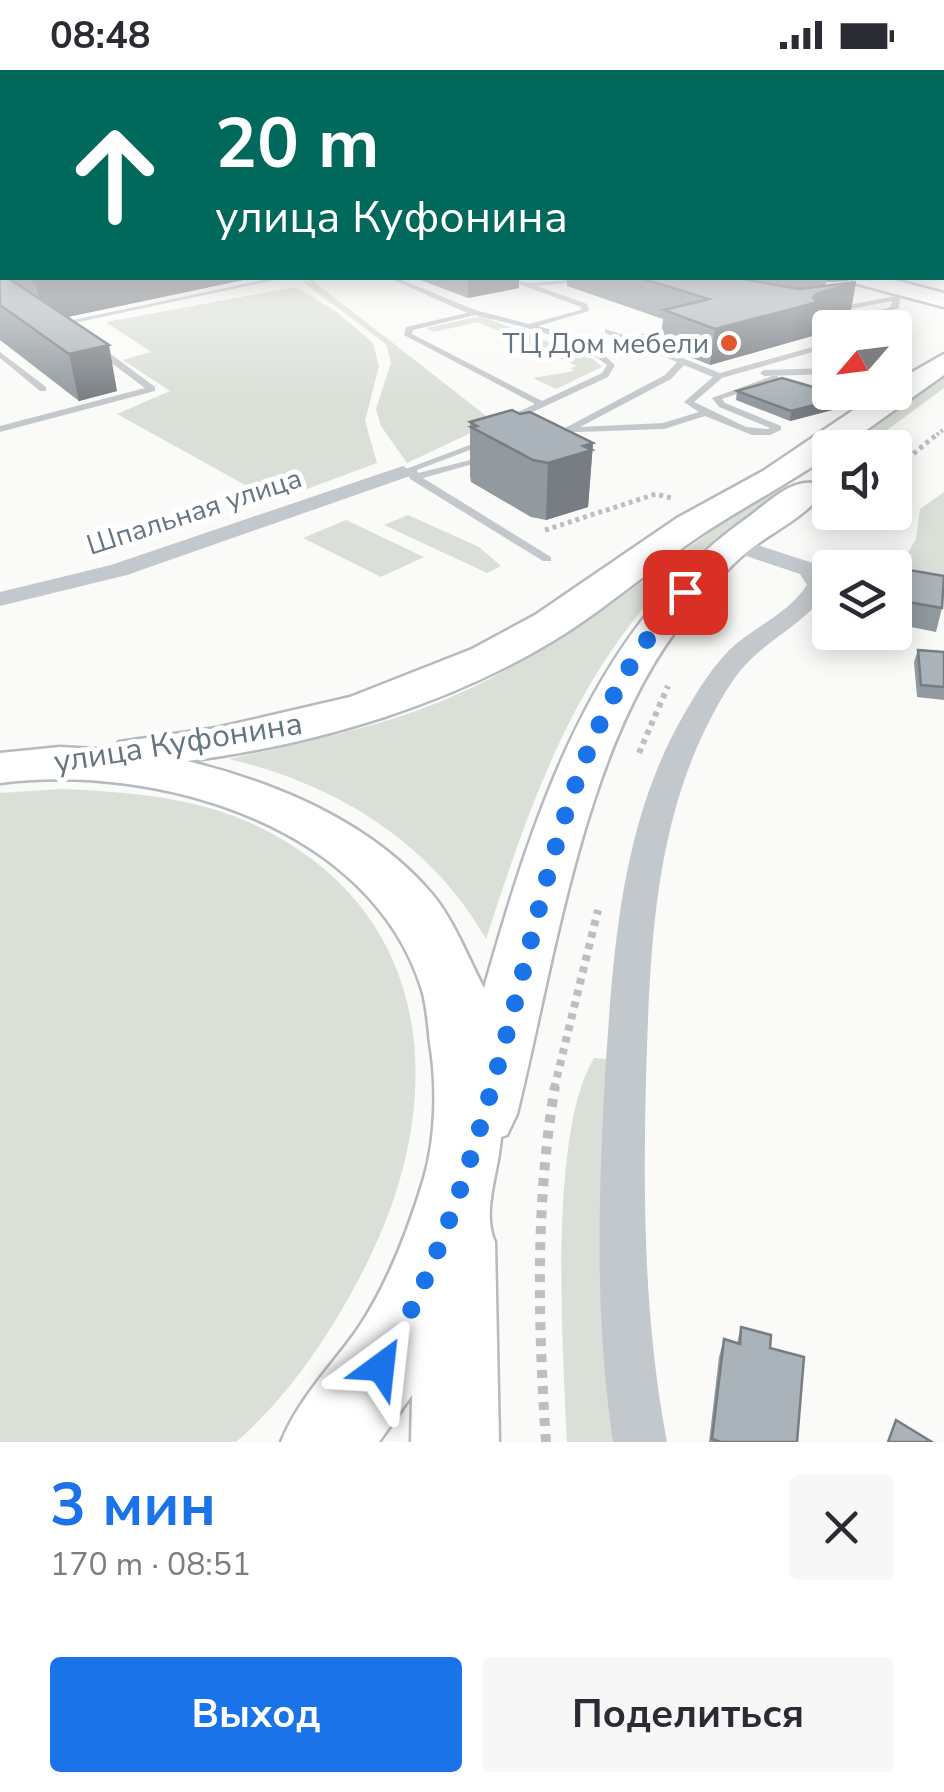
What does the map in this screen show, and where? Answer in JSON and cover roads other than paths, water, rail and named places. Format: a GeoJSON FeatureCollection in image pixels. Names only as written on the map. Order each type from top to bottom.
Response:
{"type":"FeatureCollection","features":[{"type":"Feature","properties":{"kind":"main road"},"geometry":{"type":"LineString","coordinates":[[869,280],[944,300]]}},
{"type":"Feature","properties":{"kind":"main road"},"geometry":{"type":"LineString","coordinates":[[902,289],[944,290]]}},
{"type":"Feature","properties":{"kind":"main road","name":"улица Куфонина"},"geometry":{"type":"LineString","coordinates":[[16,766],[168,750],[265,733],[365,708],[445,678],[550,624],[690,526],[775,478],[918,375]]}},
{"type":"Feature","properties":{"kind":"main road"},"geometry":{"type":"LineString","coordinates":[[325,1442],[381,1367],[413,1312],[461,1188],[514,1004],[545,878],[586,749],[650,635],[685,592],[736,545],[790,501],[812,488]]}},
{"type":"Feature","properties":{"kind":"main road"},"geometry":{"type":"LineString","coordinates":[[16,766],[158,772],[224,787],[303,818],[394,885],[435,939],[464,1019],[469,1104],[461,1188],[456,1442]]}},
{"type":"Feature","properties":{"kind":"street","name":"Шпальная улица"},"geometry":{"type":"LineString","coordinates":[[0,598],[119,570],[410,473]]}},
{"type":"Feature","properties":{"kind":"street"},"geometry":{"type":"LineString","coordinates":[[640,1442],[628,1367],[622,1162],[634,954],[645,868],[673,764],[701,710],[738,657],[792,616],[818,584],[808,569],[736,545]]}},
{"type":"Feature","properties":{"kind":"lane"},"geometry":{"type":"LineString","coordinates":[[78,334],[63,322],[271,280]]}},
{"type":"Feature","properties":{"kind":"lane"},"geometry":{"type":"LineString","coordinates":[[397,280],[475,313],[530,326],[596,354],[611,366],[605,375],[508,424],[510,432],[410,473]]}},
{"type":"Feature","properties":{"kind":"lane"},"geometry":{"type":"LineString","coordinates":[[512,280],[586,310],[530,326]]}},
{"type":"Feature","properties":{"kind":"lane"},"geometry":{"type":"LineString","coordinates":[[526,285],[580,280]]}},
{"type":"Feature","properties":{"kind":"lane"},"geometry":{"type":"LineString","coordinates":[[886,310],[895,308],[902,289]]}},
{"type":"Feature","properties":{"kind":"lane"},"geometry":{"type":"LineString","coordinates":[[834,310],[902,289]]}},
{"type":"Feature","properties":{"kind":"lane"},"geometry":{"type":"LineString","coordinates":[[475,313],[420,325],[409,329],[408,335],[541,404]]}},
{"type":"Feature","properties":{"kind":"lane"},"geometry":{"type":"LineString","coordinates":[[632,339],[678,327]]}},
{"type":"Feature","properties":{"kind":"lane"},"geometry":{"type":"LineString","coordinates":[[608,331],[719,376]]}},
{"type":"Feature","properties":{"kind":"lane"},"geometry":{"type":"LineString","coordinates":[[0,430],[152,389],[92,345]]}},
{"type":"Feature","properties":{"kind":"lane"},"geometry":{"type":"LineString","coordinates":[[775,378],[716,398],[722,405],[774,425],[776,431],[760,434],[688,402],[719,376],[812,347]]}},
{"type":"Feature","properties":{"kind":"lane"},"geometry":{"type":"LineString","coordinates":[[0,354],[43,389]]}},
{"type":"Feature","properties":{"kind":"lane"},"geometry":{"type":"LineString","coordinates":[[566,430],[668,377],[682,362]]}},
{"type":"Feature","properties":{"kind":"lane"},"geometry":{"type":"LineString","coordinates":[[748,368],[792,384]]}},
{"type":"Feature","properties":{"kind":"lane"},"geometry":{"type":"LineString","coordinates":[[762,374],[812,370]]}},
{"type":"Feature","properties":{"kind":"lane"},"geometry":{"type":"LineString","coordinates":[[553,431],[664,426],[706,413]]}},
{"type":"Feature","properties":{"kind":"lane"},"geometry":{"type":"LineString","coordinates":[[410,473],[498,454]]}},
{"type":"Feature","properties":{"kind":"lane"},"geometry":{"type":"LineString","coordinates":[[410,473],[547,559]]}},
{"type":"Feature","properties":{"kind":"place","name":"ТЦ Дом мебели"},"geometry":{"type":"Point","coordinates":[729,343]}}]}
